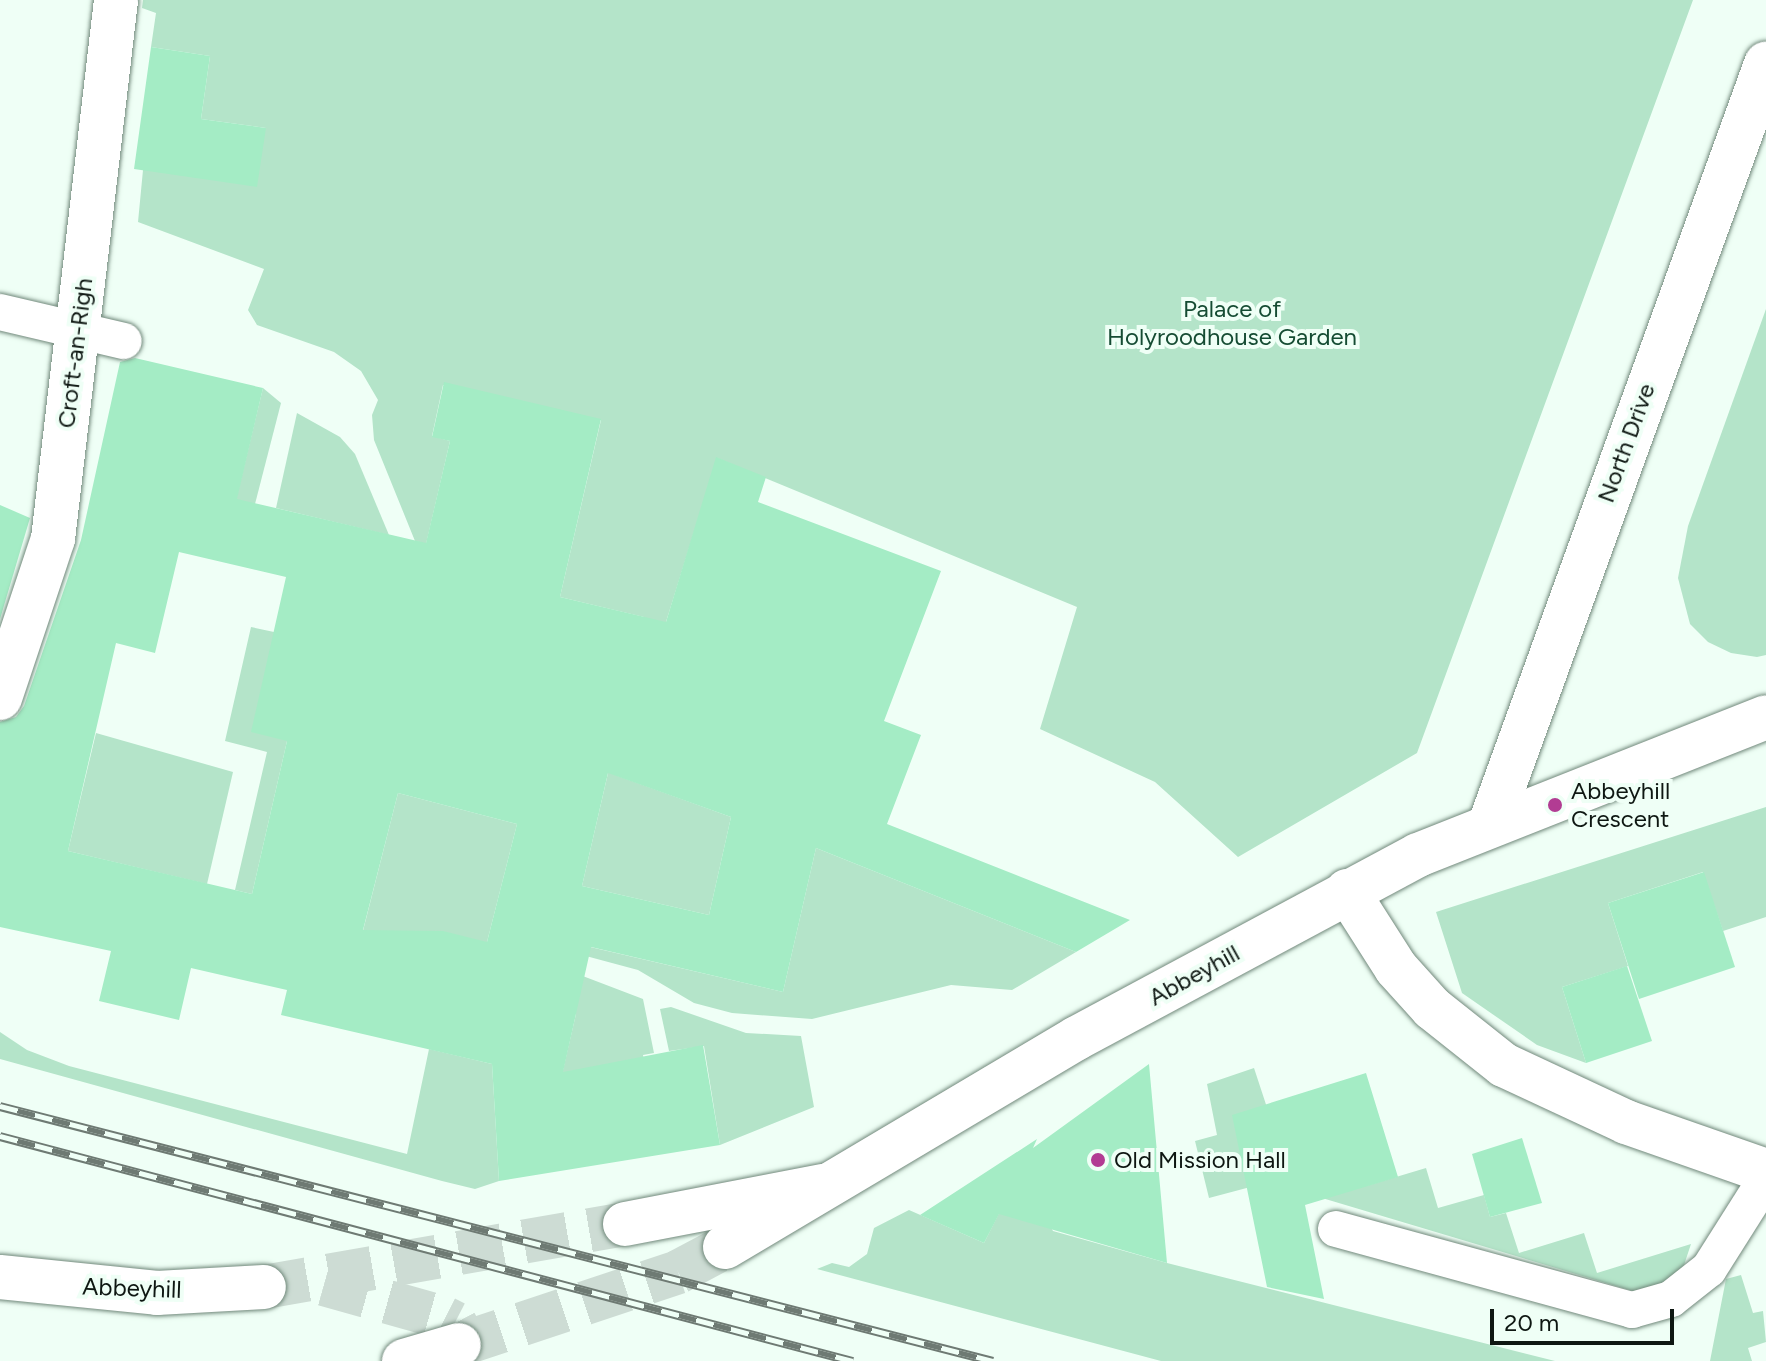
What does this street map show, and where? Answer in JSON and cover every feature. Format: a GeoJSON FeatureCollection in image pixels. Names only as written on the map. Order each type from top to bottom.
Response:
{"type":"FeatureCollection","features":[{"type":"Feature","properties":{"kind":"street","name":"Croft-an-Righ"},"geometry":{"type":"LineString","coordinates":[[0,698],[63,554],[79,328],[109,2]]}},
{"type":"Feature","properties":{"kind":"street","name":"North Drive"},"geometry":{"type":"LineString","coordinates":[[1490,824],[1766,64]]}},
{"type":"Feature","properties":{"kind":"street","name":"Abbeyhill"},"geometry":{"type":"LineString","coordinates":[[625,1224],[833,1184],[1077,1038],[1347,891],[1490,824],[1766,717]]}},
{"type":"Feature","properties":{"kind":"street"},"geometry":{"type":"LineString","coordinates":[[1347,891],[1396,968],[1432,1008],[1504,1065],[1611,1116],[1766,1171]]}},
{"type":"Feature","properties":{"kind":"street"},"geometry":{"type":"LineString","coordinates":[[725,1247],[833,1184]]}},
{"type":"Feature","properties":{"kind":"street","name":"Abbeyhill"},"geometry":{"type":"LineString","coordinates":[[0,1277],[157,1293],[264,1287]]}},
{"type":"Feature","properties":{"kind":"street"},"geometry":{"type":"LineString","coordinates":[[404,1361],[459,1345]]}},
{"type":"Feature","properties":{"kind":"lane"},"geometry":{"type":"LineString","coordinates":[[0,312],[79,328],[124,341]]}},
{"type":"Feature","properties":{"kind":"lane"},"geometry":{"type":"LineString","coordinates":[[1336,1229],[1501,1283],[1632,1310],[1671,1299],[1709,1269],[1766,1179]]}},
{"type":"Feature","properties":{"kind":"green space","name":"Palace of Holyroodhouse Garden"},"geometry":{"type":"Polygon","coordinates":[[[143,0],[1693,0],[1417,753],[1238,857],[1155,782],[1040,729],[1077,607],[717,458],[618,776],[731,817],[709,915],[582,886],[644,617],[560,597],[601,420],[443,385],[432,436],[450,441],[426,544],[415,541],[374,440],[372,415],[378,400],[361,371],[334,352],[257,325],[248,310],[264,269],[138,222],[143,170],[266,128],[201,119],[210,56],[151,47],[156,13],[142,8],[143,0]]]}},
{"type":"Feature","properties":{"kind":"green space"},"geometry":{"type":"Polygon","coordinates":[[[1766,309],[1766,655],[1757,657],[1731,653],[1708,642],[1690,624],[1678,578],[1688,526],[1766,309]]]}},
{"type":"Feature","properties":{"kind":"green space"},"geometry":{"type":"Polygon","coordinates":[[[263,388],[281,403],[255,504],[236,500],[263,388]]]}},
{"type":"Feature","properties":{"kind":"green space"},"geometry":{"type":"Polygon","coordinates":[[[297,413],[340,437],[355,454],[389,535],[276,508],[297,413]]]}},
{"type":"Feature","properties":{"kind":"green space"},"geometry":{"type":"Polygon","coordinates":[[[251,627],[274,632],[287,741],[252,894],[235,890],[267,752],[225,741],[251,627]]]}},
{"type":"Feature","properties":{"kind":"green space"},"geometry":{"type":"Polygon","coordinates":[[[96,733],[233,772],[207,884],[68,851],[96,733]]]}},
{"type":"Feature","properties":{"kind":"green space"},"geometry":{"type":"Polygon","coordinates":[[[398,793],[517,824],[487,942],[352,974],[398,793]]]}},
{"type":"Feature","properties":{"kind":"green space"},"geometry":{"type":"Polygon","coordinates":[[[1766,807],[1766,917],[1723,931],[1703,872],[1608,903],[1628,966],[1562,987],[1586,1063],[1537,1045],[1462,993],[1436,912],[1766,807]]]}},
{"type":"Feature","properties":{"kind":"green space"},"geometry":{"type":"Polygon","coordinates":[[[816,848],[1076,952],[1012,990],[951,985],[812,1019],[732,1013],[694,1003],[638,970],[571,952],[573,943],[783,992],[816,848]]]}},
{"type":"Feature","properties":{"kind":"green space"},"geometry":{"type":"Polygon","coordinates":[[[567,970],[643,999],[654,1053],[643,1055],[648,1082],[557,1096],[576,1014],[567,970]]]}},
{"type":"Feature","properties":{"kind":"green space"},"geometry":{"type":"Polygon","coordinates":[[[671,1007],[746,1033],[801,1036],[814,1107],[720,1145],[704,1046],[669,1051],[660,1009],[671,1007]]]}},
{"type":"Feature","properties":{"kind":"green space"},"geometry":{"type":"Polygon","coordinates":[[[0,1032],[27,1050],[69,1066],[407,1154],[429,1049],[492,1064],[499,1181],[475,1189],[442,1181],[0,1059],[0,1032]]]}},
{"type":"Feature","properties":{"kind":"green space"},"geometry":{"type":"Polygon","coordinates":[[[1254,1068],[1279,1144],[1366,1186],[1426,1168],[1438,1208],[1484,1195],[1490,1217],[1506,1213],[1519,1253],[1584,1233],[1597,1273],[1691,1244],[1684,1265],[1665,1287],[1636,1292],[1302,1192],[1299,1174],[1209,1198],[1195,1141],[1217,1135],[1207,1084],[1254,1068]]]}},
{"type":"Feature","properties":{"kind":"green space"},"geometry":{"type":"Polygon","coordinates":[[[1002,1207],[1041,1210],[1053,1231],[1167,1263],[1555,1361],[1161,1361],[817,1269],[832,1263],[849,1267],[867,1254],[874,1228],[909,1210],[984,1243],[1002,1207]]]}},
{"type":"Feature","properties":{"kind":"green space"},"geometry":{"type":"Polygon","coordinates":[[[1741,1275],[1753,1313],[1763,1311],[1766,1342],[1748,1348],[1752,1361],[1710,1361],[1726,1279],[1741,1275]]]}},
{"type":"Feature","properties":{"kind":"building"},"geometry":{"type":"Polygon","coordinates":[[[151,47],[210,56],[201,119],[266,128],[257,187],[134,169],[151,47]]]}},
{"type":"Feature","properties":{"kind":"building"},"geometry":{"type":"Polygon","coordinates":[[[135,358],[263,388],[237,499],[426,543],[450,441],[432,437],[444,382],[601,419],[560,597],[666,622],[716,457],[766,477],[758,502],[941,571],[884,721],[921,735],[887,824],[1130,920],[1076,952],[816,848],[783,992],[591,947],[563,1072],[703,1045],[720,1145],[499,1181],[492,1064],[281,1015],[287,990],[191,968],[179,1020],[99,1001],[111,951],[0,927],[0,722],[16,717],[24,706],[81,540],[120,362],[135,358]],[[179,552],[155,653],[116,643],[68,851],[252,894],[287,741],[251,732],[286,577],[179,552]],[[608,773],[582,886],[709,915],[731,817],[608,773]],[[398,793],[363,930],[443,931],[487,942],[517,824],[398,793]]]}},
{"type":"Feature","properties":{"kind":"building"},"geometry":{"type":"Polygon","coordinates":[[[0,505],[30,518],[0,619],[0,505]]]}},
{"type":"Feature","properties":{"kind":"building"},"geometry":{"type":"Polygon","coordinates":[[[1704,872],[1735,967],[1639,999],[1608,903],[1704,872]]]}},
{"type":"Feature","properties":{"kind":"building"},"geometry":{"type":"Polygon","coordinates":[[[1627,966],[1652,1041],[1586,1063],[1562,987],[1627,966]]]}},
{"type":"Feature","properties":{"kind":"building","name":"Old Mission Hall"},"geometry":{"type":"Polygon","coordinates":[[[1149,1064],[1167,1263],[999,1214],[984,1243],[920,1215],[1037,1139],[1033,1148],[1149,1064]]]}},
{"type":"Feature","properties":{"kind":"building"},"geometry":{"type":"Polygon","coordinates":[[[1366,1073],[1398,1177],[1305,1205],[1324,1299],[1267,1287],[1232,1115],[1366,1073]]]}},
{"type":"Feature","properties":{"kind":"building"},"geometry":{"type":"Polygon","coordinates":[[[1522,1138],[1542,1203],[1490,1217],[1472,1154],[1522,1138]]]}},
{"type":"Feature","properties":{"kind":"tunnel"},"geometry":{"type":"LineString","coordinates":[[264,1287],[625,1224]]}},
{"type":"Feature","properties":{"kind":"tunnel"},"geometry":{"type":"LineString","coordinates":[[459,1345],[678,1272],[725,1247]]}},
{"type":"Feature","properties":{"kind":"tunnel"},"geometry":{"type":"LineString","coordinates":[[324,1284],[445,1318],[455,1323],[465,1342]]}},
{"type":"Feature","properties":{"kind":"railway"},"geometry":{"type":"LineString","coordinates":[[0,1106],[993,1361]]}},
{"type":"Feature","properties":{"kind":"railway"},"geometry":{"type":"LineString","coordinates":[[0,1136],[853,1361]]}},
{"type":"Feature","properties":{"kind":"place","name":"Abbeyhill Crescent"},"geometry":{"type":"Point","coordinates":[1555,805]}},
{"type":"Feature","properties":{"kind":"place","name":"Old Mission Hall"},"geometry":{"type":"Point","coordinates":[1098,1160]}}]}
